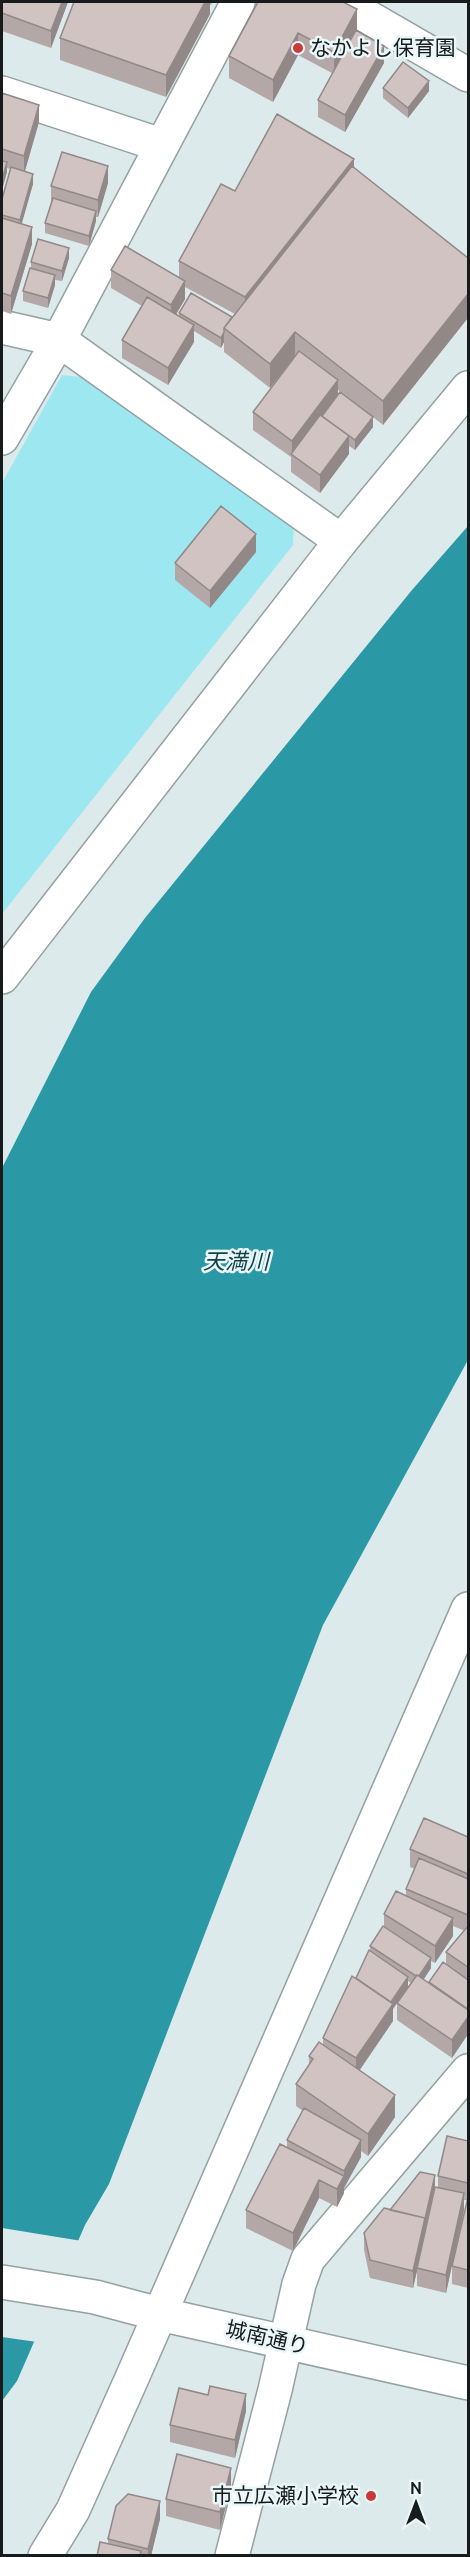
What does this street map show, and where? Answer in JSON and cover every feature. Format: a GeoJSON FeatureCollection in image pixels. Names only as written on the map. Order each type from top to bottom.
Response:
{"type":"FeatureCollection","features":[{"type":"Feature","properties":{"kind":"street"},"geometry":{"type":"LineString","coordinates":[[2,438],[59,340],[160,145],[238,2]]}},
{"type":"Feature","properties":{"kind":"street"},"geometry":{"type":"LineString","coordinates":[[342,2],[468,75]]}},
{"type":"Feature","properties":{"kind":"street"},"geometry":{"type":"LineString","coordinates":[[2,93],[160,145]]}},
{"type":"Feature","properties":{"kind":"street"},"geometry":{"type":"LineString","coordinates":[[2,327],[59,340],[341,542]]}},
{"type":"Feature","properties":{"kind":"street"},"geometry":{"type":"LineString","coordinates":[[2,977],[341,542],[468,388]]}},
{"type":"Feature","properties":{"kind":"street"},"geometry":{"type":"LineString","coordinates":[[45,2556],[73,2510],[468,1609]]}},
{"type":"Feature","properties":{"kind":"street"},"geometry":{"type":"LineString","coordinates":[[232,2556],[299,2284],[308,2259],[468,2071]]}},
{"type":"Feature","properties":{"kind":"street","name":"城南通り"},"geometry":{"type":"LineString","coordinates":[[2,2282],[95,2296],[159,2314],[468,2383]]}},
{"type":"Feature","properties":{"kind":"shaded area"},"geometry":{"type":"Polygon","coordinates":[[[62,375],[90,378],[294,522],[293,545],[2,914],[2,483],[62,375]]]}},
{"type":"Feature","properties":{"kind":"water","name":"天満川"},"geometry":{"type":"Polygon","coordinates":[[[468,526],[468,1360],[323,1625],[109,2184],[85,2225],[17,2381],[2,2401],[2,1168],[91,992],[145,918],[412,590],[468,526]]]}},
{"type":"Feature","properties":{"kind":"pier"},"geometry":{"type":"Polygon","coordinates":[[[2,2228],[82,2241],[37,2342],[2,2337],[2,2228]]]}},
{"type":"Feature","properties":{"kind":"building"},"geometry":{"type":"Polygon","coordinates":[[[2,2],[62,2],[51,31],[2,13],[2,2]]]}},
{"type":"Feature","properties":{"kind":"building"},"geometry":{"type":"Polygon","coordinates":[[[74,2],[205,2],[166,75],[60,38],[74,2]]]}},
{"type":"Feature","properties":{"kind":"building"},"geometry":{"type":"Polygon","coordinates":[[[258,2],[343,2],[357,9],[334,52],[298,33],[273,80],[229,56],[258,2]]]}},
{"type":"Feature","properties":{"kind":"building"},"geometry":{"type":"Polygon","coordinates":[[[356,30],[384,46],[345,115],[318,100],[356,30]]]}},
{"type":"Feature","properties":{"kind":"building"},"geometry":{"type":"Polygon","coordinates":[[[403,62],[429,81],[408,108],[383,88],[403,62]]]}},
{"type":"Feature","properties":{"kind":"building"},"geometry":{"type":"Polygon","coordinates":[[[2,93],[39,105],[24,156],[2,149],[2,93]]]}},
{"type":"Feature","properties":{"kind":"building"},"geometry":{"type":"Polygon","coordinates":[[[277,114],[354,159],[245,297],[179,261],[221,184],[235,191],[277,114]]]}},
{"type":"Feature","properties":{"kind":"building"},"geometry":{"type":"Polygon","coordinates":[[[62,152],[108,166],[98,200],[51,186],[62,152]]]}},
{"type":"Feature","properties":{"kind":"building"},"geometry":{"type":"Polygon","coordinates":[[[2,161],[7,162],[2,180],[2,161]]]}},
{"type":"Feature","properties":{"kind":"building"},"geometry":{"type":"Polygon","coordinates":[[[352,166],[468,258],[468,294],[383,401],[295,332],[270,364],[224,328],[352,166]]]}},
{"type":"Feature","properties":{"kind":"building"},"geometry":{"type":"Polygon","coordinates":[[[11,167],[33,174],[20,220],[2,215],[2,199],[11,167]]]}},
{"type":"Feature","properties":{"kind":"building"},"geometry":{"type":"Polygon","coordinates":[[[53,198],[96,211],[89,236],[45,223],[53,198]]]}},
{"type":"Feature","properties":{"kind":"building"},"geometry":{"type":"Polygon","coordinates":[[[2,218],[32,227],[11,296],[2,293],[2,218]]]}},
{"type":"Feature","properties":{"kind":"building"},"geometry":{"type":"Polygon","coordinates":[[[38,239],[69,248],[62,271],[31,262],[38,239]]]}},
{"type":"Feature","properties":{"kind":"building"},"geometry":{"type":"Polygon","coordinates":[[[125,246],[185,281],[171,305],[111,270],[125,246]]]}},
{"type":"Feature","properties":{"kind":"building"},"geometry":{"type":"Polygon","coordinates":[[[30,268],[55,275],[48,298],[23,291],[30,268]]]}},
{"type":"Feature","properties":{"kind":"building"},"geometry":{"type":"Polygon","coordinates":[[[191,293],[232,317],[224,328],[221,338],[179,313],[191,293]]]}},
{"type":"Feature","properties":{"kind":"building"},"geometry":{"type":"Polygon","coordinates":[[[147,297],[194,325],[168,368],[122,340],[147,297]]]}},
{"type":"Feature","properties":{"kind":"building"},"geometry":{"type":"Polygon","coordinates":[[[299,351],[338,380],[292,441],[253,412],[299,351]]]}},
{"type":"Feature","properties":{"kind":"building"},"geometry":{"type":"Polygon","coordinates":[[[340,392],[373,417],[355,440],[322,416],[340,392]]]}},
{"type":"Feature","properties":{"kind":"building"},"geometry":{"type":"Polygon","coordinates":[[[320,415],[349,436],[320,475],[291,454],[320,415]]]}},
{"type":"Feature","properties":{"kind":"building"},"geometry":{"type":"Polygon","coordinates":[[[221,506],[256,534],[210,591],[175,563],[221,506]]]}},
{"type":"Feature","properties":{"kind":"building"},"geometry":{"type":"Polygon","coordinates":[[[424,1818],[468,1837],[468,1874],[410,1849],[424,1818]]]}},
{"type":"Feature","properties":{"kind":"building"},"geometry":{"type":"Polygon","coordinates":[[[419,1858],[468,1879],[468,1915],[406,1889],[419,1858]]]}},
{"type":"Feature","properties":{"kind":"building"},"geometry":{"type":"Polygon","coordinates":[[[396,1891],[453,1918],[435,1946],[384,1914],[396,1891]]]}},
{"type":"Feature","properties":{"kind":"building"},"geometry":{"type":"Polygon","coordinates":[[[383,1926],[431,1958],[419,1976],[370,1946],[383,1926]]]}},
{"type":"Feature","properties":{"kind":"building"},"geometry":{"type":"Polygon","coordinates":[[[468,1926],[468,1967],[446,1952],[468,1926]]]}},
{"type":"Feature","properties":{"kind":"building"},"geometry":{"type":"Polygon","coordinates":[[[369,1950],[408,1977],[391,2002],[356,1978],[369,1950]]]}},
{"type":"Feature","properties":{"kind":"building"},"geometry":{"type":"Polygon","coordinates":[[[443,1962],[468,1980],[468,2009],[429,1982],[443,1962]]]}},
{"type":"Feature","properties":{"kind":"building"},"geometry":{"type":"Polygon","coordinates":[[[417,1975],[468,2010],[468,2017],[452,2040],[397,2003],[417,1975]]]}},
{"type":"Feature","properties":{"kind":"building"},"geometry":{"type":"Polygon","coordinates":[[[352,1976],[393,2004],[356,2058],[323,2038],[352,1976]]]}},
{"type":"Feature","properties":{"kind":"building"},"geometry":{"type":"Polygon","coordinates":[[[319,2042],[395,2095],[368,2134],[296,2084],[313,2059],[309,2056],[319,2042]]]}},
{"type":"Feature","properties":{"kind":"building"},"geometry":{"type":"Polygon","coordinates":[[[304,2108],[361,2140],[344,2171],[287,2140],[304,2108]]]}},
{"type":"Feature","properties":{"kind":"building"},"geometry":{"type":"Polygon","coordinates":[[[447,2136],[468,2141],[468,2183],[438,2176],[447,2136]]]}},
{"type":"Feature","properties":{"kind":"building"},"geometry":{"type":"Polygon","coordinates":[[[280,2144],[344,2176],[337,2189],[319,2180],[293,2233],[246,2210],[280,2144]]]}},
{"type":"Feature","properties":{"kind":"building"},"geometry":{"type":"Polygon","coordinates":[[[420,2172],[435,2175],[425,2219],[390,2210],[420,2172]]]}},
{"type":"Feature","properties":{"kind":"building"},"geometry":{"type":"Polygon","coordinates":[[[435,2187],[464,2193],[446,2275],[417,2268],[435,2187]]]}},
{"type":"Feature","properties":{"kind":"building"},"geometry":{"type":"Polygon","coordinates":[[[468,2197],[468,2270],[452,2266],[468,2197]]]}},
{"type":"Feature","properties":{"kind":"building"},"geometry":{"type":"Polygon","coordinates":[[[384,2208],[425,2218],[413,2271],[370,2260],[364,2233],[384,2208]]]}},
{"type":"Feature","properties":{"kind":"building"},"geometry":{"type":"Polygon","coordinates":[[[210,2386],[246,2394],[235,2440],[170,2425],[179,2388],[208,2395],[210,2386]]]}},
{"type":"Feature","properties":{"kind":"building"},"geometry":{"type":"Polygon","coordinates":[[[177,2454],[231,2468],[220,2512],[166,2499],[177,2454]]]}},
{"type":"Feature","properties":{"kind":"building"},"geometry":{"type":"Polygon","coordinates":[[[128,2494],[160,2501],[148,2549],[108,2539],[116,2506],[128,2494]]]}},
{"type":"Feature","properties":{"kind":"building"},"geometry":{"type":"Polygon","coordinates":[[[100,2542],[141,2551],[140,2556],[97,2556],[100,2542]]]}},
{"type":"Feature","properties":{"kind":"place","name":"なかよし保育園"},"geometry":{"type":"Point","coordinates":[298,48]}},
{"type":"Feature","properties":{"kind":"place","name":"市立広瀬小学校"},"geometry":{"type":"Point","coordinates":[371,2496]}}]}
